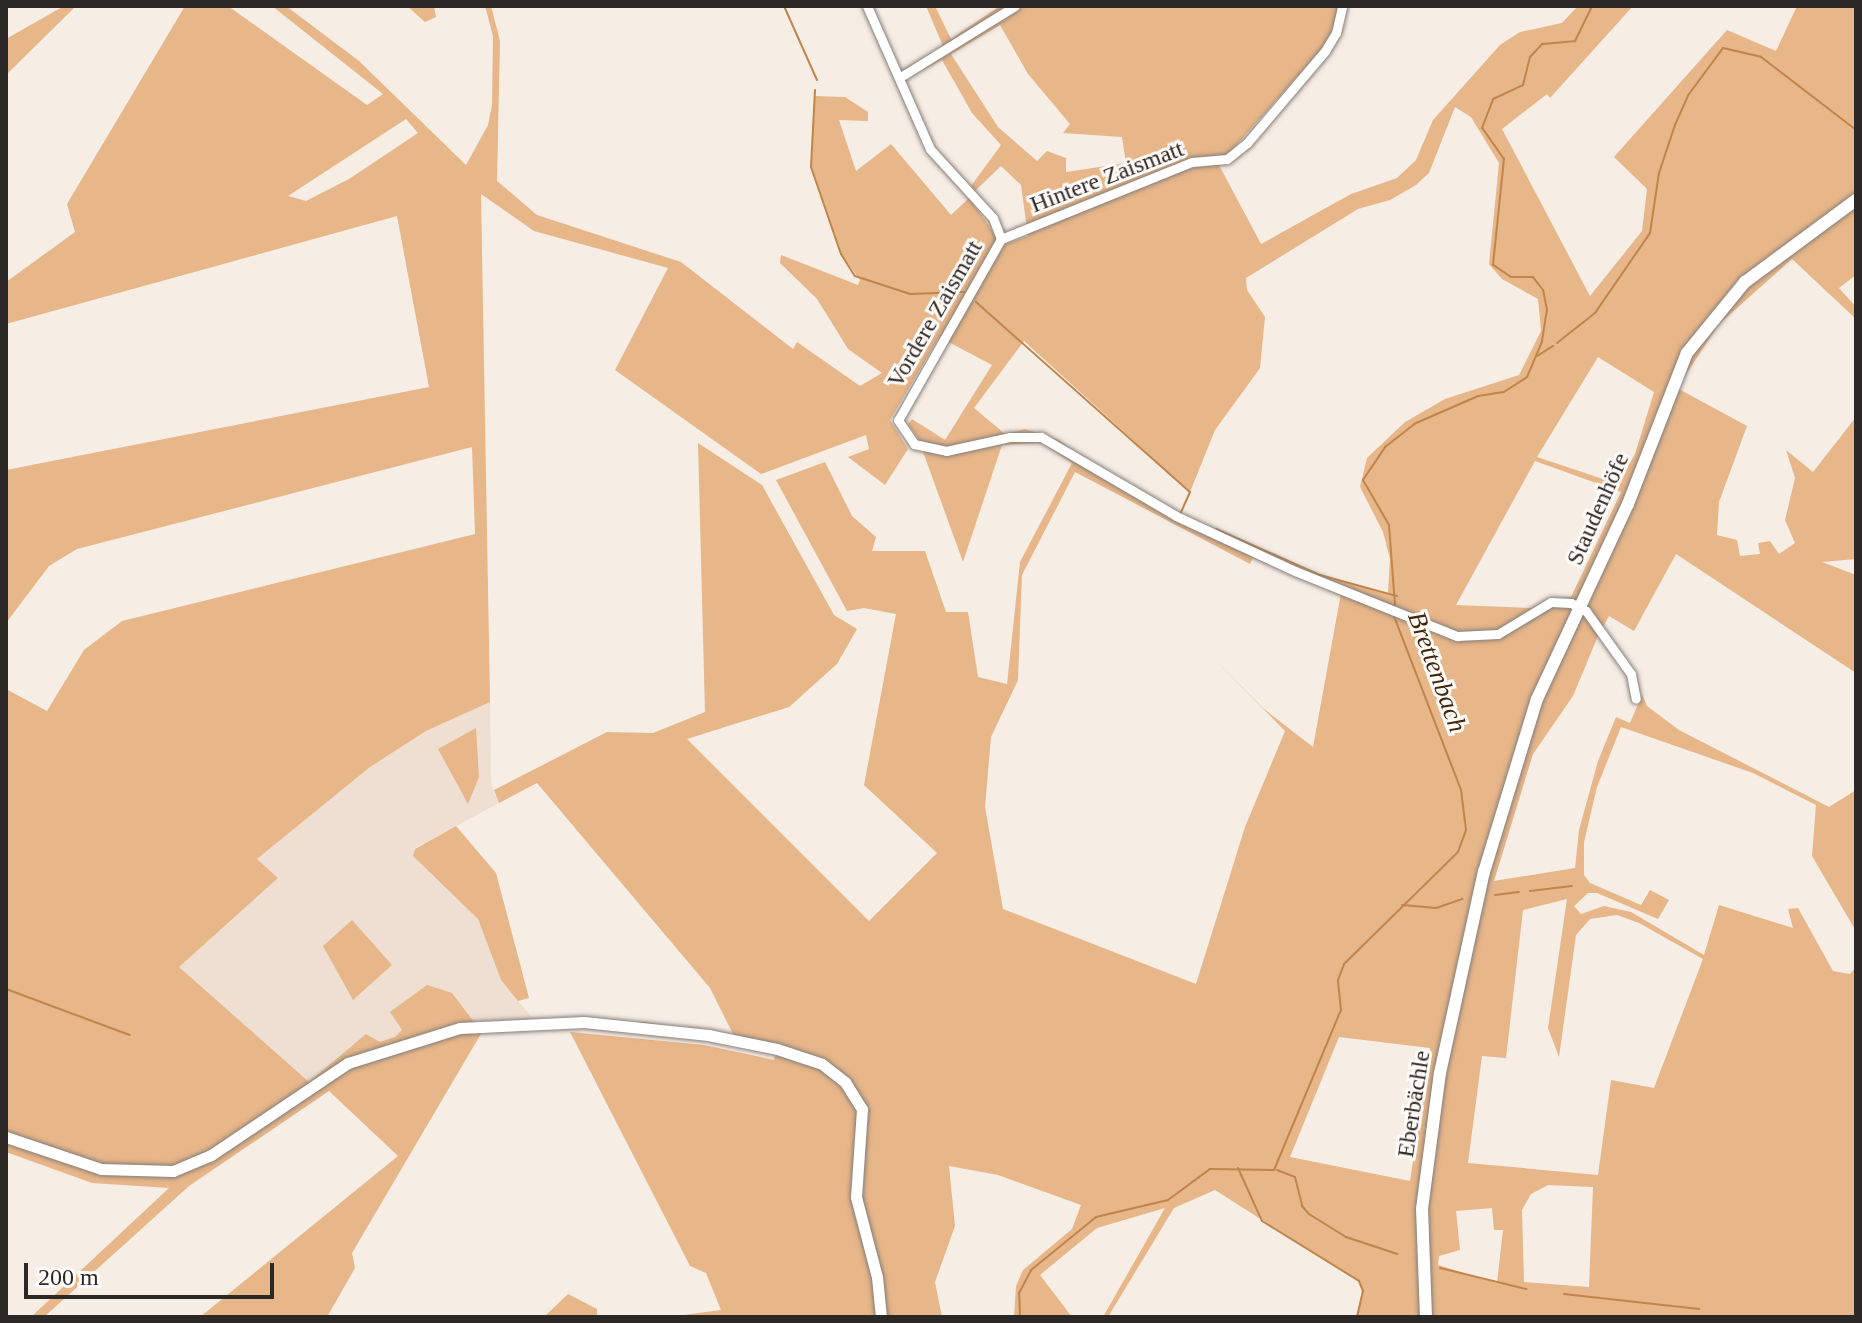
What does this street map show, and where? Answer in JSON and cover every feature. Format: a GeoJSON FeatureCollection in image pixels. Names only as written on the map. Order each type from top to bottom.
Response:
{"type":"FeatureCollection","features":[{"type":"Feature","properties":{"kind":"main road","name":"Staudenhöfe"},"geometry":{"type":"LineString","coordinates":[[1477,902],[1521,744],[1577,606],[1633,490],[1670,387],[1701,332],[1745,282],[1856,200]]}},
{"type":"Feature","properties":{"kind":"main road","name":"Eberbächle"},"geometry":{"type":"LineString","coordinates":[[1426,1317],[1421,1238],[1428,1151],[1477,902]]}},
{"type":"Feature","properties":{"kind":"street","name":"Vordere Zaismatt"},"geometry":{"type":"LineString","coordinates":[[867,6],[902,76],[930,149],[993,218],[1001,239],[898,420],[914,444],[946,451],[1023,435],[1041,437],[1176,516],[1295,571],[1472,639],[1498,634],[1551,602],[1577,606]]}},
{"type":"Feature","properties":{"kind":"street"},"geometry":{"type":"LineString","coordinates":[[902,76],[1015,6]]}},
{"type":"Feature","properties":{"kind":"street","name":"Hintere Zaismatt"},"geometry":{"type":"LineString","coordinates":[[1001,239],[1192,162],[1227,159],[1247,143],[1325,51],[1336,33],[1342,6]]}},
{"type":"Feature","properties":{"kind":"street"},"geometry":{"type":"LineString","coordinates":[[1577,606],[1586,611],[1631,674],[1636,699]]}},
{"type":"Feature","properties":{"kind":"street"},"geometry":{"type":"LineString","coordinates":[[6,1137],[101,1169],[173,1171],[211,1155],[348,1063],[460,1028],[584,1022],[708,1035],[777,1049],[830,1070],[853,1091],[862,1109],[856,1197],[877,1277],[881,1317]]}},
{"type":"Feature","properties":{"kind":"shaded area"},"geometry":{"type":"Polygon","coordinates":[[[64,6],[76,6],[6,75],[6,39],[64,6]]]}},
{"type":"Feature","properties":{"kind":"shaded area"},"geometry":{"type":"Polygon","coordinates":[[[185,6],[228,6],[367,105],[383,94],[272,6],[286,6],[359,61],[466,165],[488,125],[492,105],[493,36],[485,6],[491,6],[500,41],[497,181],[537,215],[681,262],[793,349],[797,342],[860,386],[882,373],[848,349],[817,299],[780,263],[781,255],[858,285],[860,280],[841,254],[811,166],[815,96],[845,97],[868,112],[868,121],[839,120],[856,171],[891,144],[951,215],[969,198],[1003,245],[1028,236],[1021,185],[1001,166],[974,192],[971,186],[1001,145],[972,113],[942,60],[907,78],[904,69],[943,46],[926,6],[935,6],[951,39],[1000,6],[1339,6],[1340,28],[1219,165],[1261,244],[1351,194],[1397,178],[1416,160],[1433,120],[1500,45],[1520,32],[1562,23],[1578,6],[1633,6],[1550,98],[1547,94],[1502,129],[1590,296],[1642,231],[1647,189],[1614,157],[1727,30],[1776,51],[1797,6],[1856,6],[1856,275],[1839,288],[1856,307],[1856,319],[1792,259],[1719,324],[1677,388],[1747,426],[1719,502],[1717,535],[1737,540],[1740,556],[1760,554],[1758,543],[1770,541],[1779,554],[1795,543],[1785,520],[1795,478],[1786,450],[1813,472],[1856,417],[1856,559],[1822,562],[1856,575],[1856,673],[1676,554],[1634,631],[1609,616],[1573,696],[1533,754],[1494,881],[1575,868],[1579,830],[1598,761],[1616,717],[1630,723],[1642,695],[1647,706],[1679,730],[1829,807],[1856,790],[1856,931],[1812,856],[1816,805],[1753,773],[1621,727],[1597,787],[1584,842],[1584,875],[1590,883],[1641,905],[1650,890],[1669,900],[1658,919],[1597,893],[1588,893],[1574,906],[1581,914],[1604,906],[1631,912],[1704,955],[1719,905],[1793,928],[1788,909],[1798,908],[1833,971],[1850,974],[1856,967],[1856,1317],[1356,1317],[1362,1292],[1358,1281],[1215,1190],[1174,1208],[1108,1317],[1103,1317],[1165,1208],[1097,1228],[1040,1275],[1072,1317],[1014,1317],[1016,1286],[1023,1270],[1072,1229],[1081,1205],[998,1175],[949,1166],[955,1226],[935,1282],[942,1317],[668,1317],[721,1310],[706,1273],[690,1266],[570,1032],[704,1045],[774,1060],[775,1052],[707,1038],[582,1025],[482,1032],[352,1253],[355,1268],[327,1317],[200,1317],[398,1156],[329,1091],[189,1186],[44,1317],[31,1317],[169,1188],[92,1183],[6,1152],[6,689],[47,711],[84,650],[122,621],[475,534],[472,447],[77,549],[49,566],[6,623],[6,470],[429,387],[397,216],[6,324],[6,282],[75,232],[67,204],[185,6]],[[1000,25],[951,54],[998,127],[1037,161],[1047,151],[1066,158],[1066,172],[1126,163],[1122,137],[1063,133],[1070,124],[1028,74],[1000,25]],[[1455,107],[1429,173],[1416,185],[1390,200],[1358,209],[1246,278],[1247,290],[1265,317],[1260,368],[1215,430],[1190,492],[1024,341],[974,408],[1005,434],[1025,429],[1059,440],[1109,478],[1176,512],[1320,575],[1388,593],[1390,559],[1383,532],[1360,487],[1367,458],[1405,422],[1445,399],[1519,375],[1541,331],[1538,299],[1502,279],[1489,264],[1499,163],[1471,117],[1455,107]],[[406,119],[288,196],[306,201],[349,179],[418,133],[406,119]],[[481,194],[490,702],[426,731],[370,767],[257,859],[278,878],[179,967],[309,1082],[366,1034],[380,1042],[395,1037],[402,1030],[390,1012],[427,985],[452,993],[474,1022],[645,1022],[734,1036],[710,988],[537,783],[499,803],[494,790],[607,732],[653,733],[705,712],[698,443],[762,485],[834,615],[857,629],[837,664],[789,707],[687,739],[869,921],[937,853],[864,785],[896,614],[864,608],[847,611],[776,480],[825,462],[852,516],[876,537],[872,551],[925,551],[946,612],[968,612],[978,677],[1007,684],[1020,562],[1072,463],[1042,443],[1002,445],[963,562],[918,438],[908,424],[912,419],[945,440],[992,365],[939,337],[890,420],[908,449],[885,485],[848,457],[869,449],[866,435],[761,474],[615,370],[668,268],[534,231],[481,194]],[[1598,357],[1537,457],[1618,484],[1635,454],[1654,392],[1598,357]],[[1535,461],[1456,605],[1532,608],[1548,599],[1571,597],[1621,492],[1535,461]],[[1075,472],[1022,575],[1018,680],[991,737],[985,807],[1003,909],[1196,984],[1245,827],[1285,731],[1213,658],[1264,709],[1313,747],[1341,593],[1253,558],[1250,564],[1075,472]],[[1567,899],[1523,910],[1506,1058],[1482,1056],[1468,1163],[1598,1175],[1611,1080],[1654,1088],[1703,959],[1639,923],[1617,915],[1590,919],[1576,935],[1559,1057],[1548,1028],[1567,899]],[[1339,1037],[1290,1157],[1410,1181],[1430,1048],[1339,1037]],[[1548,1185],[1531,1194],[1522,1210],[1524,1282],[1589,1287],[1593,1187],[1548,1185]],[[1492,1208],[1456,1211],[1460,1250],[1439,1256],[1438,1265],[1497,1283],[1503,1230],[1494,1230],[1492,1208]]]}},
{"type":"Feature","properties":{"kind":"shaded area"},"geometry":{"type":"Polygon","coordinates":[[[407,6],[434,6],[436,17],[425,22],[407,6]]]}},
{"type":"Feature","properties":{"kind":"shaded area"},"geometry":{"type":"Polygon","coordinates":[[[490,702],[491,785],[499,803],[415,848],[413,855],[478,919],[501,980],[534,1020],[474,1023],[309,1082],[178,967],[278,878],[257,859],[370,767],[426,731],[490,702]]]}},
{"type":"Feature","properties":{"kind":"shaded area"},"geometry":{"type":"Polygon","coordinates":[[[476,728],[479,777],[468,804],[438,749],[476,728]]]}},
{"type":"Feature","properties":{"kind":"shaded area"},"geometry":{"type":"Polygon","coordinates":[[[456,826],[496,873],[529,998],[518,1001],[501,980],[478,919],[413,856],[415,849],[456,826]]]}},
{"type":"Feature","properties":{"kind":"shaded area"},"geometry":{"type":"Polygon","coordinates":[[[352,920],[392,965],[353,1000],[323,946],[352,920]]]}},
{"type":"Feature","properties":{"kind":"shaded area"},"geometry":{"type":"Polygon","coordinates":[[[568,1294],[597,1309],[597,1317],[544,1317],[568,1294]]]}},
{"type":"Feature","properties":{"kind":"waterway"},"geometry":{"type":"LineString","coordinates":[[784,6],[817,80]]}},
{"type":"Feature","properties":{"kind":"waterway","name":"Brettenbach"},"geometry":{"type":"LineString","coordinates":[[1395,605],[1389,525],[1363,480],[1385,447],[1414,424],[1478,396],[1504,392],[1527,377],[1542,341],[1547,310],[1543,290],[1533,277],[1511,277],[1493,265],[1504,159],[1482,128],[1493,99],[1523,85],[1530,57],[1542,44],[1575,41],[1592,6]]}},
{"type":"Feature","properties":{"kind":"waterway"},"geometry":{"type":"LineString","coordinates":[[1557,343],[1595,313],[1650,233],[1659,173],[1675,125],[1689,94],[1723,48],[1761,57],[1856,130]]}},
{"type":"Feature","properties":{"kind":"waterway"},"geometry":{"type":"LineString","coordinates":[[815,90],[811,167],[841,254],[855,276],[910,294],[964,292]]}},
{"type":"Feature","properties":{"kind":"waterway"},"geometry":{"type":"LineString","coordinates":[[976,302],[1190,492],[1180,514]]}},
{"type":"Feature","properties":{"kind":"waterway"},"geometry":{"type":"LineString","coordinates":[[1537,356],[1553,346]]}},
{"type":"Feature","properties":{"kind":"waterway"},"geometry":{"type":"LineString","coordinates":[[1216,529],[1320,575],[1397,596]]}},
{"type":"Feature","properties":{"kind":"waterway","name":"Brettenbach"},"geometry":{"type":"LineString","coordinates":[[1020,1317],[1019,1293],[1031,1270],[1096,1217],[1168,1200],[1210,1169],[1274,1170],[1341,1010],[1338,980],[1344,964],[1458,852],[1466,830],[1461,790],[1394,616]]}},
{"type":"Feature","properties":{"kind":"waterway"},"geometry":{"type":"LineString","coordinates":[[1530,891],[1572,886]]}},
{"type":"Feature","properties":{"kind":"waterway"},"geometry":{"type":"LineString","coordinates":[[1495,895],[1519,892]]}},
{"type":"Feature","properties":{"kind":"waterway"},"geometry":{"type":"LineString","coordinates":[[1402,905],[1436,908],[1462,899]]}},
{"type":"Feature","properties":{"kind":"waterway"},"geometry":{"type":"LineString","coordinates":[[6,989],[130,1035]]}},
{"type":"Feature","properties":{"kind":"waterway"},"geometry":{"type":"LineString","coordinates":[[1238,1168],[1262,1221],[1359,1281],[1363,1291],[1357,1317]]}},
{"type":"Feature","properties":{"kind":"waterway"},"geometry":{"type":"LineString","coordinates":[[1277,1170],[1295,1177],[1302,1206],[1309,1214],[1346,1237],[1397,1254]]}},
{"type":"Feature","properties":{"kind":"waterway"},"geometry":{"type":"LineString","coordinates":[[1440,1268],[1526,1289]]}},
{"type":"Feature","properties":{"kind":"waterway"},"geometry":{"type":"LineString","coordinates":[[1564,1294],[1699,1309]]}}]}
